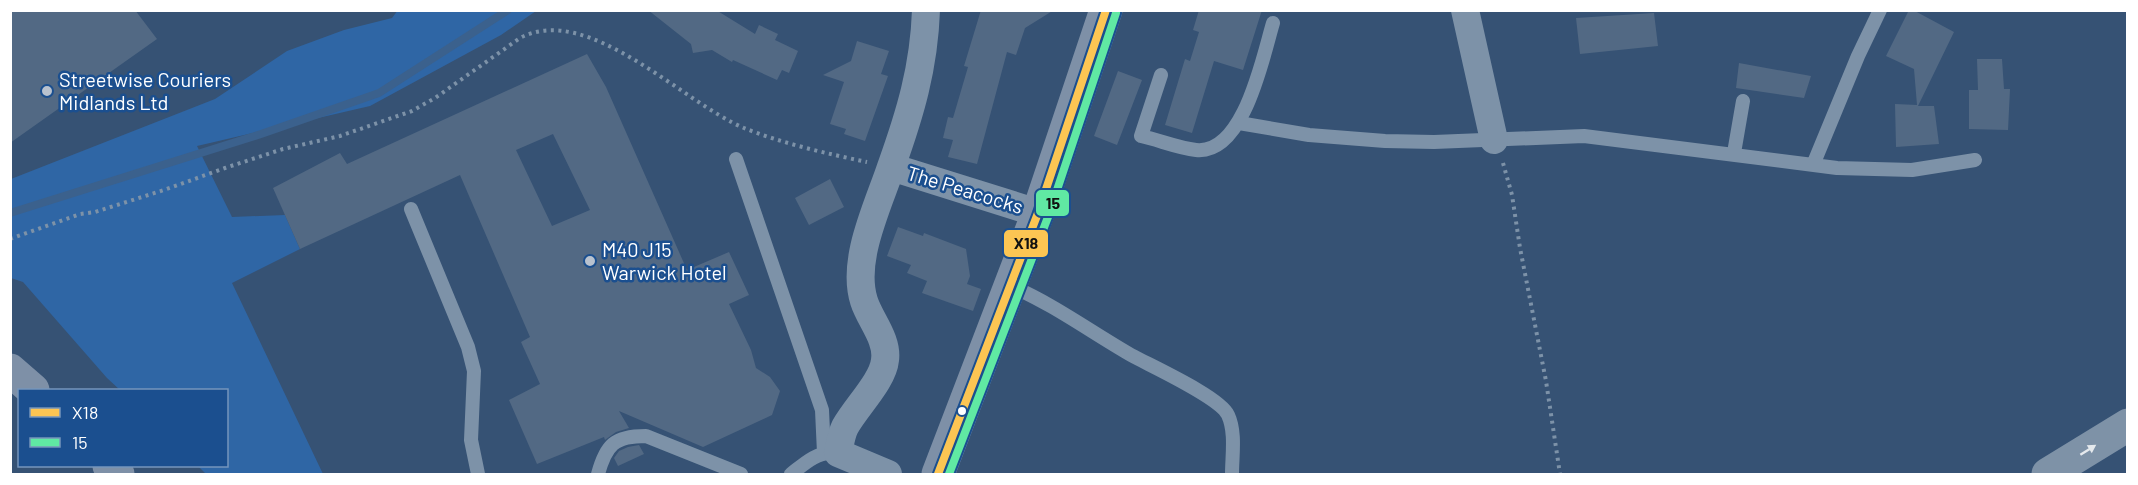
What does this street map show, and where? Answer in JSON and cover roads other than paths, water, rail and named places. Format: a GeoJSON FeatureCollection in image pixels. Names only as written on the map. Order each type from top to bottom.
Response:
{"type":"FeatureCollection","features":[{"type":"Feature","properties":{"kind":"highway"},"geometry":{"type":"LineString","coordinates":[[938,474],[1038,213],[1106,10]]}},
{"type":"Feature","properties":{"kind":"highway"},"geometry":{"type":"LineString","coordinates":[[10,370],[32,389]]}},
{"type":"Feature","properties":{"kind":"highway"},"geometry":{"type":"LineString","coordinates":[[2048,474],[2127,425]]}},
{"type":"Feature","properties":{"kind":"street","name":"The Peacocks"},"geometry":{"type":"LineString","coordinates":[[831,453],[843,430],[884,370],[886,357],[883,341],[863,300],[860,271],[868,235],[911,111],[922,59],[926,10]]}},
{"type":"Feature","properties":{"kind":"street"},"geometry":{"type":"LineString","coordinates":[[1465,10],[1494,140]]}},
{"type":"Feature","properties":{"kind":"street","name":"The Peacocks"},"geometry":{"type":"LineString","coordinates":[[891,167],[1038,213]]}},
{"type":"Feature","properties":{"kind":"street"},"geometry":{"type":"LineString","coordinates":[[831,453],[888,474]]}},
{"type":"Feature","properties":{"kind":"lane"},"geometry":{"type":"LineString","coordinates":[[1813,165],[1858,56],[1880,10]]}},
{"type":"Feature","properties":{"kind":"lane"},"geometry":{"type":"LineString","coordinates":[[1161,75],[1141,136],[1197,150],[1217,144],[1239,123],[1255,84],[1273,22]]}},
{"type":"Feature","properties":{"kind":"lane"},"geometry":{"type":"LineString","coordinates":[[1734,153],[1743,101]]}},
{"type":"Feature","properties":{"kind":"lane"},"geometry":{"type":"LineString","coordinates":[[1239,123],[1346,139],[1434,142],[1584,136],[1848,168],[1912,170],[1975,160]]}},
{"type":"Feature","properties":{"kind":"lane"},"geometry":{"type":"LineString","coordinates":[[736,159],[822,410],[831,453],[810,459],[791,474]]}},
{"type":"Feature","properties":{"kind":"lane"},"geometry":{"type":"LineString","coordinates":[[411,209],[468,347],[474,371],[471,440],[478,474]]}},
{"type":"Feature","properties":{"kind":"lane"},"geometry":{"type":"LineString","coordinates":[[1011,286],[1048,304],[1129,354],[1219,404],[1228,414],[1233,433],[1232,474]]}},
{"type":"Feature","properties":{"kind":"lane"},"geometry":{"type":"LineString","coordinates":[[598,474],[603,455],[612,444],[633,436],[646,436],[741,474]]}},
{"type":"Feature","properties":{"kind":"waterway"},"geometry":{"type":"LineString","coordinates":[[10,213],[261,134],[379,93],[508,10]]}},
{"type":"Feature","properties":{"kind":"place","name":"Streetwise Couriers Midlands Ltd"},"geometry":{"type":"Point","coordinates":[47,91]}},
{"type":"Feature","properties":{"kind":"place","name":"M40 J15 Warwick Hotel"},"geometry":{"type":"Point","coordinates":[590,261]}}]}
